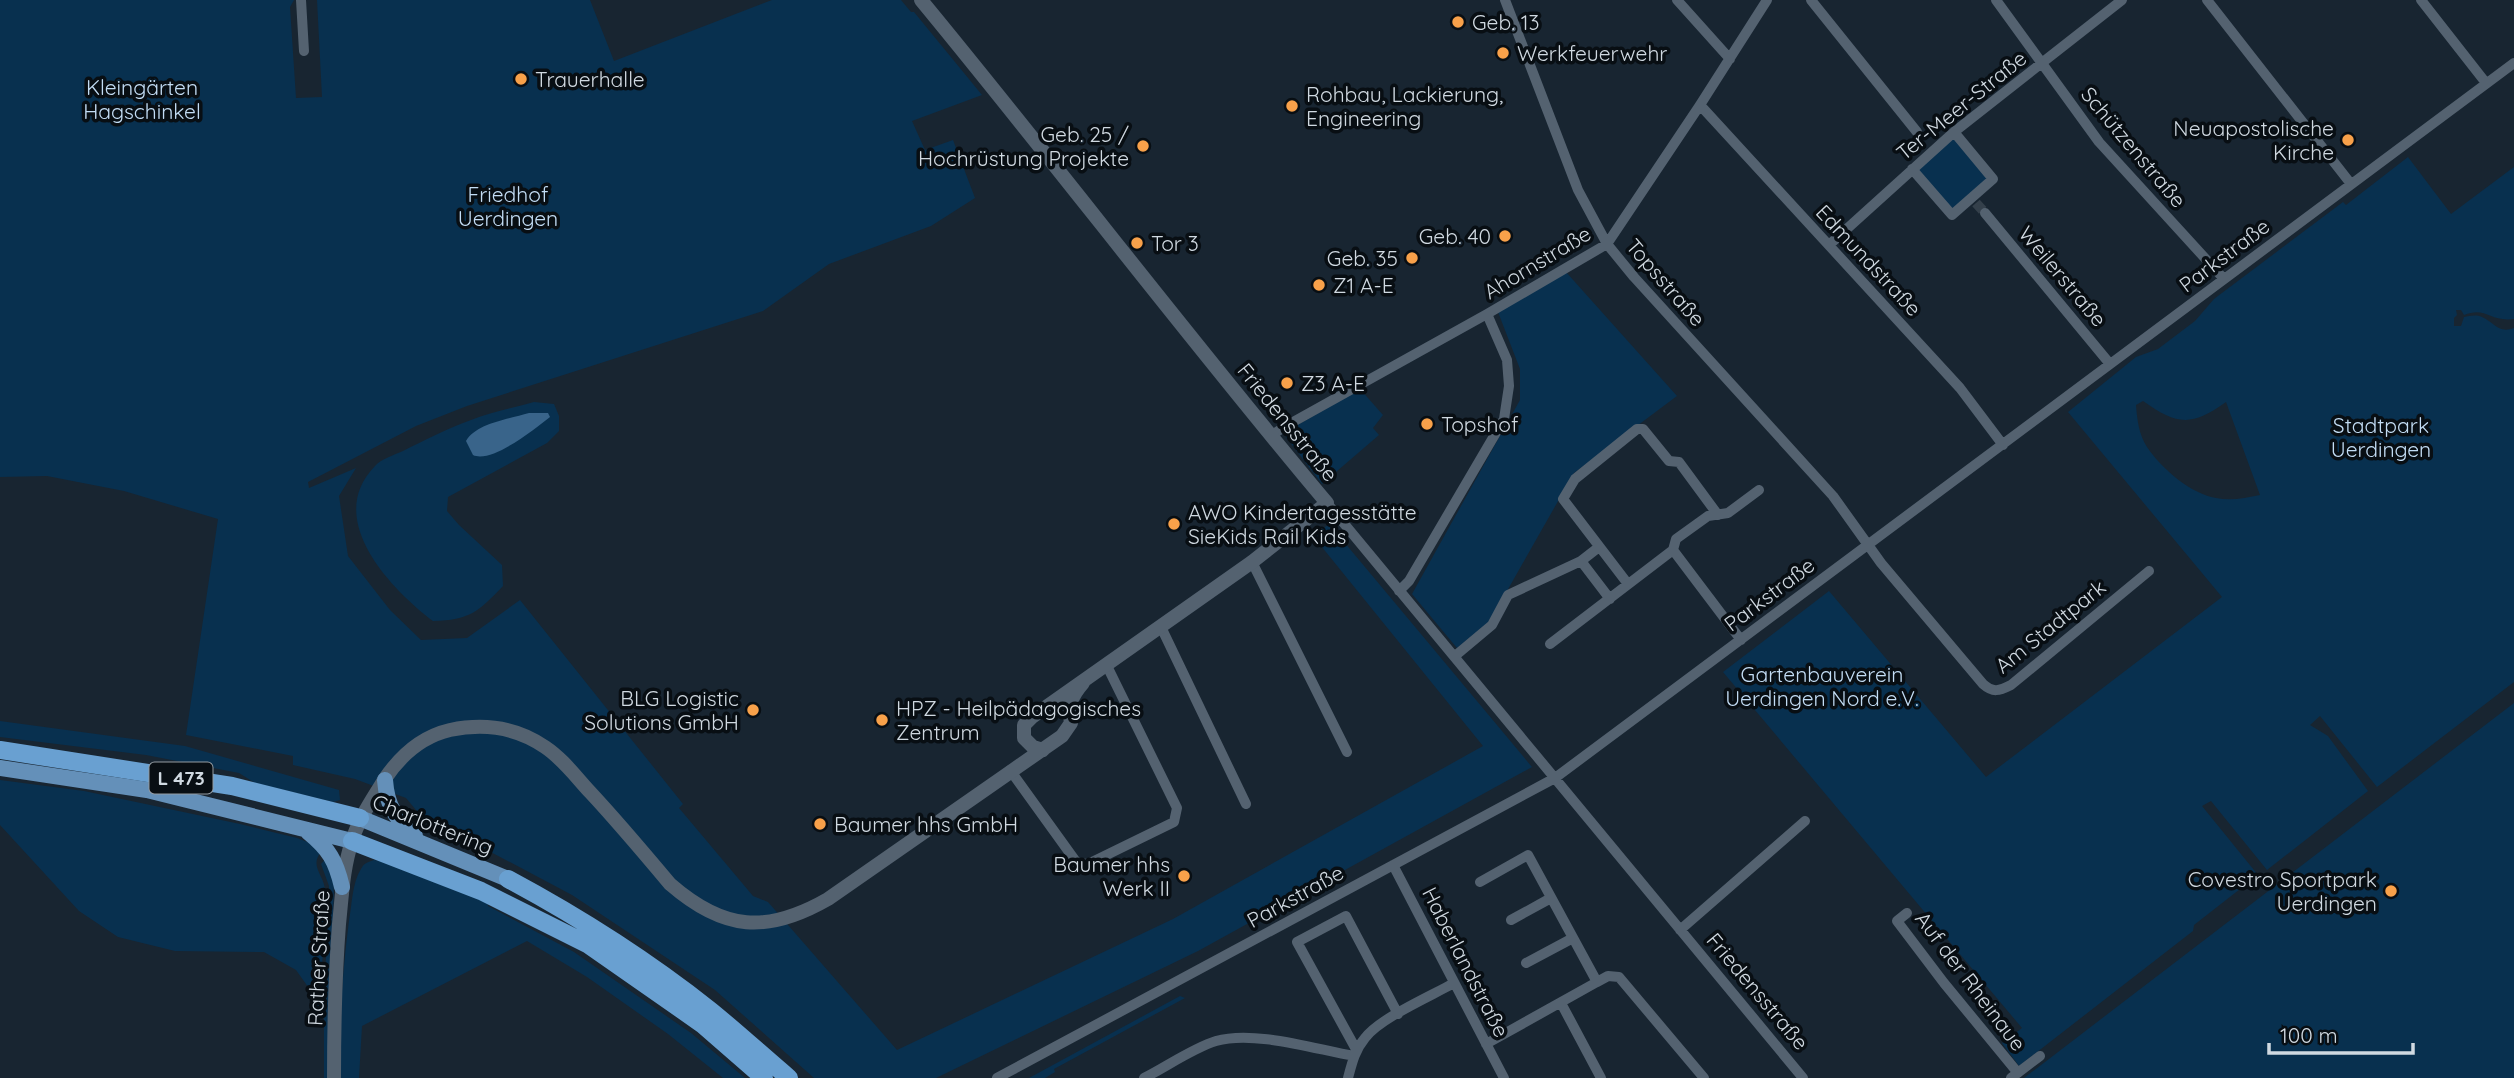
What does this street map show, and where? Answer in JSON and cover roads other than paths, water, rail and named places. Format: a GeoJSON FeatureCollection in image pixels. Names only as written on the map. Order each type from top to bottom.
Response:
{"type":"FeatureCollection","features":[{"type":"Feature","properties":{"kind":"highway","name":"Charlottering"},"geometry":{"type":"LineString","coordinates":[[0,750],[232,786],[360,818]]}},
{"type":"Feature","properties":{"kind":"highway","name":"L 473"},"geometry":{"type":"LineString","coordinates":[[352,841],[481,891],[589,945],[702,1024],[764,1078]]}},
{"type":"Feature","properties":{"kind":"highway","name":"Charlottering"},"geometry":{"type":"LineString","coordinates":[[508,879],[596,929],[654,968],[789,1078]]}},
{"type":"Feature","properties":{"kind":"main road","name":"Friedensstraße"},"geometry":{"type":"LineString","coordinates":[[921,0],[1327,503]]}},
{"type":"Feature","properties":{"kind":"main road"},"geometry":{"type":"LineString","coordinates":[[1083,683],[1069,705],[1071,723],[1062,736],[1042,750],[1027,743],[1023,732],[1024,724],[1252,562],[1327,503]]}},
{"type":"Feature","properties":{"kind":"main road"},"geometry":{"type":"LineString","coordinates":[[1050,704],[1062,708],[1071,723]]}},
{"type":"Feature","properties":{"kind":"main road","name":"Rather Straße"},"geometry":{"type":"LineString","coordinates":[[334,1078],[335,981],[342,887],[352,841],[360,818],[394,765],[406,752],[444,732],[486,726],[526,736],[546,748],[567,766],[670,884],[702,908],[721,916],[759,923],[780,921],[803,914],[828,899],[1042,750]]}},
{"type":"Feature","properties":{"kind":"main road"},"geometry":{"type":"LineString","coordinates":[[1014,768],[1027,743]]}},
{"type":"Feature","properties":{"kind":"main road","name":"L 473"},"geometry":{"type":"LineString","coordinates":[[0,768],[146,790],[352,841]]}},
{"type":"Feature","properties":{"kind":"main road"},"geometry":{"type":"LineString","coordinates":[[384,780],[386,796],[393,813],[422,842]]}},
{"type":"Feature","properties":{"kind":"main road","name":"Charlottering"},"geometry":{"type":"LineString","coordinates":[[360,818],[508,879]]}},
{"type":"Feature","properties":{"kind":"main road"},"geometry":{"type":"LineString","coordinates":[[303,829],[319,841],[332,857],[342,887]]}},
{"type":"Feature","properties":{"kind":"street"},"geometry":{"type":"LineString","coordinates":[[302,0],[304,51]]}},
{"type":"Feature","properties":{"kind":"street","name":"Topsstraße"},"geometry":{"type":"LineString","coordinates":[[1505,0],[1578,190],[1607,244],[1833,496],[1868,545]]}},
{"type":"Feature","properties":{"kind":"street"},"geometry":{"type":"LineString","coordinates":[[1677,0],[1730,59]]}},
{"type":"Feature","properties":{"kind":"street","name":"Ahornstraße"},"geometry":{"type":"LineString","coordinates":[[1271,436],[1607,244],[1767,0]]}},
{"type":"Feature","properties":{"kind":"street"},"geometry":{"type":"LineString","coordinates":[[1811,0],[1933,150]]}},
{"type":"Feature","properties":{"kind":"street","name":"Schützenstraße"},"geometry":{"type":"LineString","coordinates":[[1996,0],[2099,142],[2224,279]]}},
{"type":"Feature","properties":{"kind":"street","name":"Ter-Meer-Straße"},"geometry":{"type":"LineString","coordinates":[[1829,245],[1954,132],[2122,0]]}},
{"type":"Feature","properties":{"kind":"street"},"geometry":{"type":"LineString","coordinates":[[2207,0],[2351,184]]}},
{"type":"Feature","properties":{"kind":"street"},"geometry":{"type":"LineString","coordinates":[[2421,0],[2486,83]]}},
{"type":"Feature","properties":{"kind":"street","name":"Parkstraße"},"geometry":{"type":"LineString","coordinates":[[997,1078],[1555,778],[2514,63]]}},
{"type":"Feature","properties":{"kind":"street","name":"Edmundstraße"},"geometry":{"type":"LineString","coordinates":[[1700,105],[1961,388],[2003,445]]}},
{"type":"Feature","properties":{"kind":"street"},"geometry":{"type":"LineString","coordinates":[[1912,169],[1952,215],[1973,201],[1993,179],[1954,132]]}},
{"type":"Feature","properties":{"kind":"street","name":"Weilerstraße"},"geometry":{"type":"LineString","coordinates":[[1985,214],[2110,364]]}},
{"type":"Feature","properties":{"kind":"street"},"geometry":{"type":"LineString","coordinates":[[1399,591],[1409,581],[1504,419],[1509,386],[1507,360],[1487,314]]}},
{"type":"Feature","properties":{"kind":"street"},"geometry":{"type":"LineString","coordinates":[[1628,584],[1563,499],[1575,479],[1637,429],[1643,429],[1649,434],[1669,461],[1679,462],[1718,515]]}},
{"type":"Feature","properties":{"kind":"street"},"geometry":{"type":"LineString","coordinates":[[1550,644],[1673,550],[1676,539],[1709,516],[1728,513],[1759,490]]}},
{"type":"Feature","properties":{"kind":"street","name":"Friedensstraße"},"geometry":{"type":"LineString","coordinates":[[1327,503],[1803,1078]]}},
{"type":"Feature","properties":{"kind":"street","name":"Am Stadtpark"},"geometry":{"type":"LineString","coordinates":[[1868,545],[1990,691],[2000,691],[2011,685],[2148,571]]}},
{"type":"Feature","properties":{"kind":"street"},"geometry":{"type":"LineString","coordinates":[[1455,656],[1492,625],[1508,595],[1581,561],[1599,547]]}},
{"type":"Feature","properties":{"kind":"street"},"geometry":{"type":"LineString","coordinates":[[1673,550],[1741,640]]}},
{"type":"Feature","properties":{"kind":"street"},"geometry":{"type":"LineString","coordinates":[[1581,561],[1610,600]]}},
{"type":"Feature","properties":{"kind":"street"},"geometry":{"type":"LineString","coordinates":[[1252,562],[1347,752]]}},
{"type":"Feature","properties":{"kind":"street"},"geometry":{"type":"LineString","coordinates":[[1161,627],[1246,804]]}},
{"type":"Feature","properties":{"kind":"street"},"geometry":{"type":"LineString","coordinates":[[1014,768],[1077,863],[1088,864],[1174,822],[1177,808],[1107,666]]}},
{"type":"Feature","properties":{"kind":"street","name":"Friedensstraße"},"geometry":{"type":"LineString","coordinates":[[1680,930],[1805,821]]}},
{"type":"Feature","properties":{"kind":"street"},"geometry":{"type":"LineString","coordinates":[[1480,882],[1528,855],[1597,982]]}},
{"type":"Feature","properties":{"kind":"street","name":"Haberlandstraße"},"geometry":{"type":"LineString","coordinates":[[1393,864],[1504,1078]]}},
{"type":"Feature","properties":{"kind":"street"},"geometry":{"type":"LineString","coordinates":[[1511,920],[1551,898]]}},
{"type":"Feature","properties":{"kind":"street","name":"Auf der Rheinaue"},"geometry":{"type":"LineString","coordinates":[[1907,913],[1897,921],[2015,1075]]}},
{"type":"Feature","properties":{"kind":"street"},"geometry":{"type":"LineString","coordinates":[[1355,1053],[1297,942],[1346,916],[1398,1014]]}},
{"type":"Feature","properties":{"kind":"street"},"geometry":{"type":"LineString","coordinates":[[1526,963],[1573,938]]}},
{"type":"Feature","properties":{"kind":"street"},"geometry":{"type":"LineString","coordinates":[[1486,1044],[1608,976],[1619,977],[1704,1078]]}},
{"type":"Feature","properties":{"kind":"street"},"geometry":{"type":"LineString","coordinates":[[1348,1078],[1355,1053],[1366,1036],[1398,1014],[1454,984]]}},
{"type":"Feature","properties":{"kind":"street"},"geometry":{"type":"LineString","coordinates":[[1561,1003],[1601,1078]]}},
{"type":"Feature","properties":{"kind":"street"},"geometry":{"type":"LineString","coordinates":[[1144,1078],[1214,1042],[1235,1038],[1257,1038],[1355,1053]]}},
{"type":"Feature","properties":{"kind":"street"},"geometry":{"type":"LineString","coordinates":[[2015,1075],[2040,1056]]}},
{"type":"Feature","properties":{"kind":"tunnel"},"geometry":{"type":"LineString","coordinates":[[1976,203],[1985,213]]}},
{"type":"Feature","properties":{"kind":"place","name":"Geb. 13"},"geometry":{"type":"Point","coordinates":[1458,22]}},
{"type":"Feature","properties":{"kind":"place","name":"Werkfeuerwehr"},"geometry":{"type":"Point","coordinates":[1503,53]}},
{"type":"Feature","properties":{"kind":"place","name":"Trauerhalle"},"geometry":{"type":"Point","coordinates":[521,79]}},
{"type":"Feature","properties":{"kind":"place","name":"Rohbau, Lackierung, Engineering"},"geometry":{"type":"Point","coordinates":[1292,106]}},
{"type":"Feature","properties":{"kind":"place","name":"Neuapostolische Kirche"},"geometry":{"type":"Point","coordinates":[2348,140]}},
{"type":"Feature","properties":{"kind":"place","name":"Geb. 25 / Hochrüstung Projekte"},"geometry":{"type":"Point","coordinates":[1143,146]}},
{"type":"Feature","properties":{"kind":"place","name":"Geb. 40"},"geometry":{"type":"Point","coordinates":[1505,236]}},
{"type":"Feature","properties":{"kind":"place","name":"Tor 3"},"geometry":{"type":"Point","coordinates":[1137,243]}},
{"type":"Feature","properties":{"kind":"place","name":"Geb. 35"},"geometry":{"type":"Point","coordinates":[1412,258]}},
{"type":"Feature","properties":{"kind":"place","name":"Z1 A-E"},"geometry":{"type":"Point","coordinates":[1319,285]}},
{"type":"Feature","properties":{"kind":"place","name":"Z3 A-E"},"geometry":{"type":"Point","coordinates":[1287,383]}},
{"type":"Feature","properties":{"kind":"place","name":"Topshof"},"geometry":{"type":"Point","coordinates":[1427,424]}},
{"type":"Feature","properties":{"kind":"place","name":"AWO Kindertagesstätte SieKids Rail Kids"},"geometry":{"type":"Point","coordinates":[1174,524]}},
{"type":"Feature","properties":{"kind":"place","name":"BLG Logistic Solutions GmbH"},"geometry":{"type":"Point","coordinates":[753,710]}},
{"type":"Feature","properties":{"kind":"place","name":"HPZ - Heilpädagogisches Zentrum"},"geometry":{"type":"Point","coordinates":[882,720]}},
{"type":"Feature","properties":{"kind":"place","name":"Baumer hhs GmbH"},"geometry":{"type":"Point","coordinates":[820,824]}},
{"type":"Feature","properties":{"kind":"place","name":"Baumer hhs Werk II"},"geometry":{"type":"Point","coordinates":[1184,876]}},
{"type":"Feature","properties":{"kind":"place","name":"Covestro Sportpark Uerdingen"},"geometry":{"type":"Point","coordinates":[2391,891]}},
{"type":"Feature","properties":{"kind":"park label","name":"Kleingärten Hagschinkel"},"geometry":{"type":"Point","coordinates":[142,99]}},
{"type":"Feature","properties":{"kind":"park label","name":"Friedhof Uerdingen"},"geometry":{"type":"Point","coordinates":[508,206]}},
{"type":"Feature","properties":{"kind":"park label","name":"Stadtpark Uerdingen"},"geometry":{"type":"Point","coordinates":[2381,437]}},
{"type":"Feature","properties":{"kind":"park label","name":"Gartenbauverein Uerdingen Nord e.V."},"geometry":{"type":"Point","coordinates":[1822,686]}}]}
